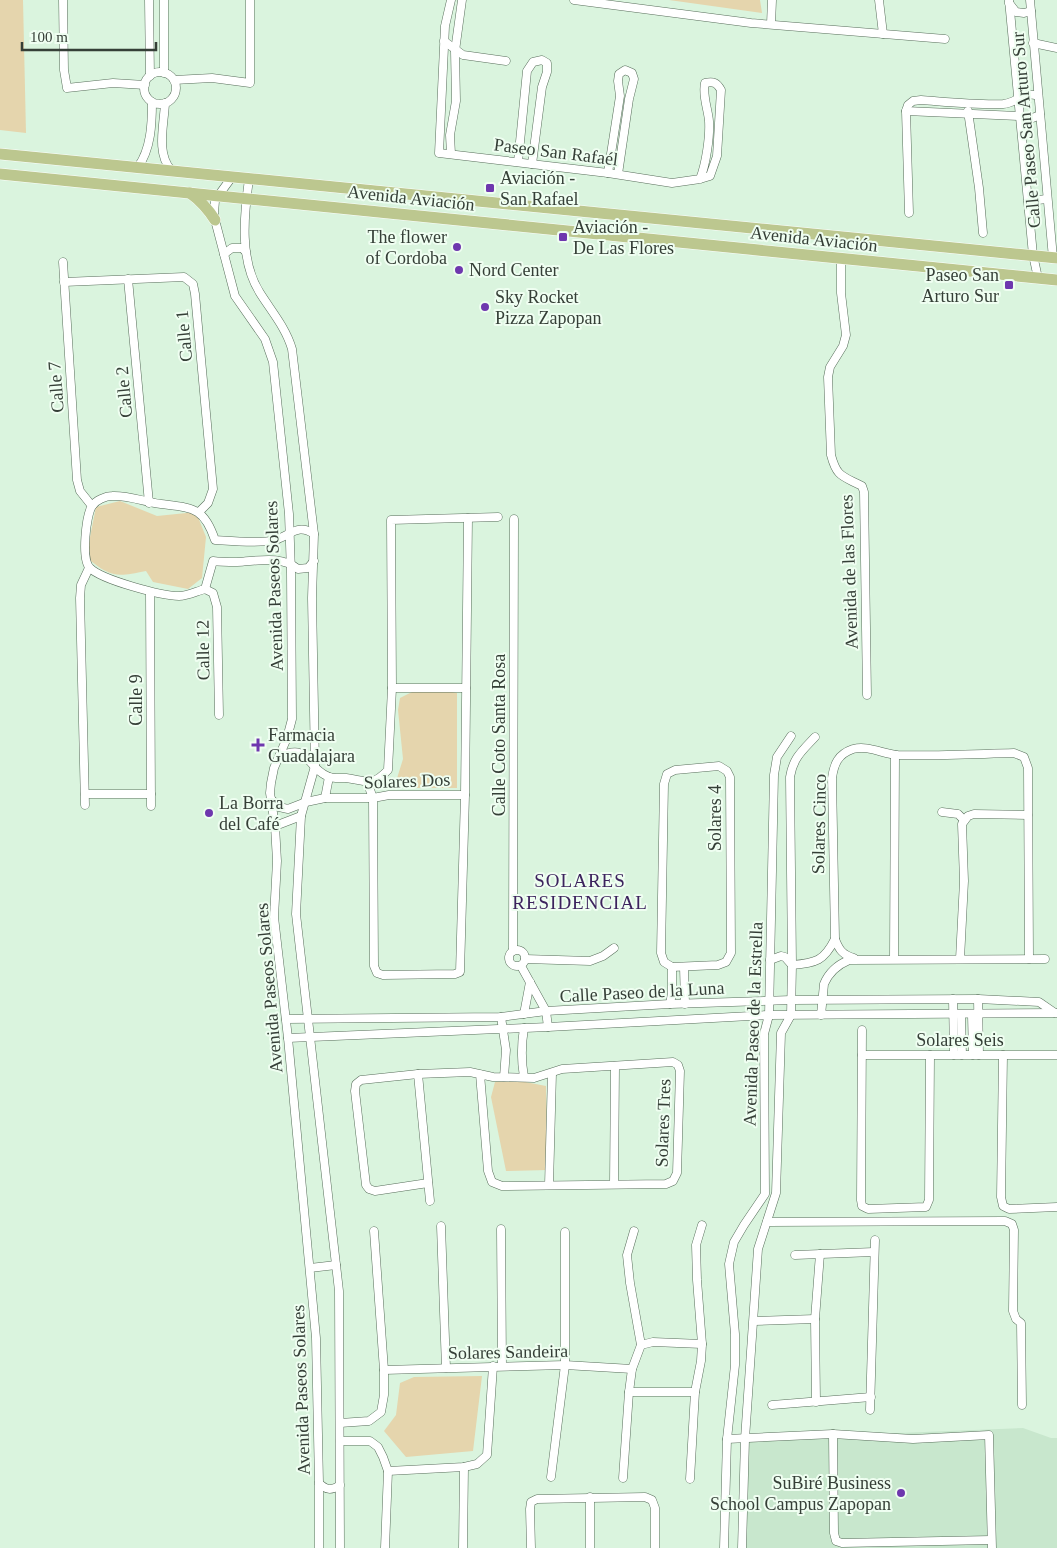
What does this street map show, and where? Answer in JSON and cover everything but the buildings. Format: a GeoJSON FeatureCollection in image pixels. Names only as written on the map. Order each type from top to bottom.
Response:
{"type":"FeatureCollection","features":[{"type":"Feature","properties":{"kind":"main road","name":"Avenida Aviación"},"geometry":{"type":"LineString","coordinates":[[0,154],[1055,258]]}},
{"type":"Feature","properties":{"kind":"main road"},"geometry":{"type":"LineString","coordinates":[[66,180],[68,160]]}},
{"type":"Feature","properties":{"kind":"main road","name":"Avenida Aviación"},"geometry":{"type":"LineString","coordinates":[[0,174],[1057,280]]}},
{"type":"Feature","properties":{"kind":"main road"},"geometry":{"type":"LineString","coordinates":[[188,192],[200,200],[215,220]]}},
{"type":"Feature","properties":{"kind":"street"},"geometry":{"type":"LineString","coordinates":[[63,0],[64,70],[67,88],[114,83],[145,85]]}},
{"type":"Feature","properties":{"kind":"street"},"geometry":{"type":"LineString","coordinates":[[149,0],[150,76],[145,85],[146,95],[152,102],[161,104],[174,96],[176,85],[169,75],[164,72],[150,76]]}},
{"type":"Feature","properties":{"kind":"street"},"geometry":{"type":"LineString","coordinates":[[164,0],[164,72]]}},
{"type":"Feature","properties":{"kind":"street"},"geometry":{"type":"LineString","coordinates":[[174,80],[212,78],[250,83],[250,0]]}},
{"type":"Feature","properties":{"kind":"street"},"geometry":{"type":"LineString","coordinates":[[451,0],[445,26],[444,41],[463,55],[506,61]]}},
{"type":"Feature","properties":{"kind":"street"},"geometry":{"type":"LineString","coordinates":[[451,154],[450,135],[456,101],[455,50],[462,0]]}},
{"type":"Feature","properties":{"kind":"street"},"geometry":{"type":"LineString","coordinates":[[574,0],[771,24],[945,39]]}},
{"type":"Feature","properties":{"kind":"street"},"geometry":{"type":"LineString","coordinates":[[644,9],[645,0]]}},
{"type":"Feature","properties":{"kind":"street"},"geometry":{"type":"LineString","coordinates":[[771,24],[772,0]]}},
{"type":"Feature","properties":{"kind":"street"},"geometry":{"type":"LineString","coordinates":[[879,0],[883,34]]}},
{"type":"Feature","properties":{"kind":"street","name":"Calle Paseo San Arturo Sur"},"geometry":{"type":"LineString","coordinates":[[1030,0],[1047,199],[1055,258]]}},
{"type":"Feature","properties":{"kind":"street"},"geometry":{"type":"LineString","coordinates":[[1009,1],[1016,12],[1024,13],[1031,11]]}},
{"type":"Feature","properties":{"kind":"street","name":"Calle Paseo San Arturo Sur"},"geometry":{"type":"LineString","coordinates":[[1009,1],[1033,255],[1038,278]]}},
{"type":"Feature","properties":{"kind":"street"},"geometry":{"type":"LineString","coordinates":[[445,26],[458,26]]}},
{"type":"Feature","properties":{"kind":"street","name":"Paseo San Rafaél"},"geometry":{"type":"LineString","coordinates":[[444,41],[439,153],[608,172],[672,183],[700,179]]}},
{"type":"Feature","properties":{"kind":"street"},"geometry":{"type":"LineString","coordinates":[[1033,43],[1057,48]]}},
{"type":"Feature","properties":{"kind":"street"},"geometry":{"type":"LineString","coordinates":[[518,162],[526,71],[533,62],[542,60],[547,63],[547,72],[542,88],[532,164]]}},
{"type":"Feature","properties":{"kind":"street"},"geometry":{"type":"LineString","coordinates":[[608,172],[620,96],[619,74],[625,70],[632,73],[634,79],[629,99],[618,174]]}},
{"type":"Feature","properties":{"kind":"street"},"geometry":{"type":"LineString","coordinates":[[712,82],[717,83],[722,90],[717,156],[710,176],[700,179],[704,168],[709,124],[704,89],[705,83],[712,82]]}},
{"type":"Feature","properties":{"kind":"street"},"geometry":{"type":"LineString","coordinates":[[909,213],[906,111],[908,105],[913,101],[921,100],[1004,104],[1018,99],[1025,94],[1032,93],[1038,96]]}},
{"type":"Feature","properties":{"kind":"street"},"geometry":{"type":"LineString","coordinates":[[138,167],[147,150],[152,119],[152,102]]}},
{"type":"Feature","properties":{"kind":"street"},"geometry":{"type":"LineString","coordinates":[[165,103],[162,154],[171,170]]}},
{"type":"Feature","properties":{"kind":"street"},"geometry":{"type":"LineString","coordinates":[[968,103],[979,188],[982,232]]}},
{"type":"Feature","properties":{"kind":"street"},"geometry":{"type":"LineString","coordinates":[[906,111],[1020,116],[1030,119],[1040,115]]}},
{"type":"Feature","properties":{"kind":"street"},"geometry":{"type":"LineString","coordinates":[[218,196],[232,178]]}},
{"type":"Feature","properties":{"kind":"street","name":"Avenida Paseos Solares"},"geometry":{"type":"LineString","coordinates":[[250,179],[245,216],[246,252],[253,280],[259,292],[282,324],[292,349],[314,534],[312,598],[315,766],[301,816],[296,914],[339,1291],[340,1548]]}},
{"type":"Feature","properties":{"kind":"street","name":"Avenida Paseos Solares"},"geometry":{"type":"LineString","coordinates":[[218,196],[214,208],[215,220],[235,296],[265,339],[273,362],[290,534],[292,718],[274,768],[270,792],[275,826],[277,861],[274,917],[288,1038],[316,1338],[319,1548]]}},
{"type":"Feature","properties":{"kind":"street"},"geometry":{"type":"LineString","coordinates":[[1028,202],[1047,199]]}},
{"type":"Feature","properties":{"kind":"street"},"geometry":{"type":"LineString","coordinates":[[224,254],[237,247],[246,252]]}},
{"type":"Feature","properties":{"kind":"street","name":"Avenida de las Flores"},"geometry":{"type":"LineString","coordinates":[[841,259],[841,292],[846,335],[843,346],[830,367],[828,377],[831,455],[834,468],[839,475],[848,481],[862,486],[864,492],[867,695]]}},
{"type":"Feature","properties":{"kind":"street","name":"Calle 7"},"geometry":{"type":"LineString","coordinates":[[63,262],[77,480],[80,491],[92,506]]}},
{"type":"Feature","properties":{"kind":"street","name":"Calle 1"},"geometry":{"type":"LineString","coordinates":[[64,282],[184,277],[193,284],[213,489],[208,503],[199,512]]}},
{"type":"Feature","properties":{"kind":"street","name":"Calle 2"},"geometry":{"type":"LineString","coordinates":[[128,279],[149,503]]}},
{"type":"Feature","properties":{"kind":"street"},"geometry":{"type":"LineString","coordinates":[[314,534],[306,529],[297,529],[272,541],[215,540],[210,524],[199,512],[185,507],[111,496],[100,500],[92,506],[88,517],[85,560],[89,568],[109,579],[150,593],[180,596],[205,589],[213,561],[269,560],[291,563],[298,569],[308,568],[314,561]]}},
{"type":"Feature","properties":{"kind":"street"},"geometry":{"type":"LineString","coordinates":[[466,688],[392,688],[391,520],[498,517]]}},
{"type":"Feature","properties":{"kind":"street","name":"Solares Dos"},"geometry":{"type":"LineString","coordinates":[[306,802],[325,798],[373,798],[389,794],[465,795],[468,518]]}},
{"type":"Feature","properties":{"kind":"street","name":"Calle Coto Santa Rosa"},"geometry":{"type":"LineString","coordinates":[[514,519],[513,951],[509,955],[509,961],[512,966],[523,962]]}},
{"type":"Feature","properties":{"kind":"street"},"geometry":{"type":"LineString","coordinates":[[86,805],[80,598],[81,585],[89,568]]}},
{"type":"Feature","properties":{"kind":"street","name":"Calle 12"},"geometry":{"type":"LineString","coordinates":[[205,589],[213,594],[217,608],[219,715]]}},
{"type":"Feature","properties":{"kind":"street","name":"Calle 9"},"geometry":{"type":"LineString","coordinates":[[150,593],[151,806]]}},
{"type":"Feature","properties":{"kind":"street","name":"Solares Dos"},"geometry":{"type":"LineString","coordinates":[[329,777],[368,782],[379,779],[388,770],[392,688]]}},
{"type":"Feature","properties":{"kind":"street","name":"Avenida Paseo de la Estrella"},"geometry":{"type":"LineString","coordinates":[[765,1194],[764,1034],[770,1015],[774,766],[781,748],[791,736]]}},
{"type":"Feature","properties":{"kind":"street","name":"Avenida Paseo de la Estrella"},"geometry":{"type":"LineString","coordinates":[[742,1548],[745,1438],[758,1249],[776,1193],[781,1033],[791,1015],[790,777],[792,764],[815,737]]}},
{"type":"Feature","properties":{"kind":"street","name":"Solares Cinco"},"geometry":{"type":"LineString","coordinates":[[835,939],[832,778],[836,762],[847,752],[863,748],[895,755],[1014,753],[1024,757],[1028,768],[1028,959]]}},
{"type":"Feature","properties":{"kind":"street"},"geometry":{"type":"LineString","coordinates":[[279,757],[289,752],[297,752],[305,756],[329,777],[325,798]]}},
{"type":"Feature","properties":{"kind":"street"},"geometry":{"type":"LineString","coordinates":[[894,959],[895,755]]}},
{"type":"Feature","properties":{"kind":"street","name":"Solares 4"},"geometry":{"type":"LineString","coordinates":[[719,766],[727,771],[730,777],[731,952],[726,962],[718,966],[684,967],[672,967],[664,962],[661,953],[664,784],[667,774],[675,770],[719,766]]}},
{"type":"Feature","properties":{"kind":"street"},"geometry":{"type":"LineString","coordinates":[[368,782],[373,798],[374,966],[377,974],[383,975],[455,974],[460,972],[465,795]]}},
{"type":"Feature","properties":{"kind":"street"},"geometry":{"type":"LineString","coordinates":[[85,794],[151,794]]}},
{"type":"Feature","properties":{"kind":"street"},"geometry":{"type":"LineString","coordinates":[[272,800],[279,807],[288,809],[306,802]]}},
{"type":"Feature","properties":{"kind":"street"},"geometry":{"type":"LineString","coordinates":[[942,812],[958,814],[964,820]]}},
{"type":"Feature","properties":{"kind":"street"},"geometry":{"type":"LineString","coordinates":[[960,959],[964,881],[962,831],[964,820],[974,814],[1028,815]]}},
{"type":"Feature","properties":{"kind":"street"},"geometry":{"type":"LineString","coordinates":[[275,826],[301,816]]}},
{"type":"Feature","properties":{"kind":"street"},"geometry":{"type":"LineString","coordinates":[[773,821],[790,823]]}},
{"type":"Feature","properties":{"kind":"street"},"geometry":{"type":"LineString","coordinates":[[770,960],[781,956],[785,957],[792,965],[812,963],[823,957],[835,939]]}},
{"type":"Feature","properties":{"kind":"street"},"geometry":{"type":"LineString","coordinates":[[835,939],[838,948],[845,956],[856,959],[1045,959]]}},
{"type":"Feature","properties":{"kind":"street"},"geometry":{"type":"LineString","coordinates":[[523,962],[590,961],[603,956],[614,948]]}},
{"type":"Feature","properties":{"kind":"street","name":"Calle Coto Santa Rosa"},"geometry":{"type":"LineString","coordinates":[[513,951],[521,951],[530,982],[546,1012],[548,1027]]}},
{"type":"Feature","properties":{"kind":"street"},"geometry":{"type":"LineString","coordinates":[[821,1015],[824,984],[838,965],[856,959]]}},
{"type":"Feature","properties":{"kind":"street","name":"Solares 4"},"geometry":{"type":"LineString","coordinates":[[670,1004],[672,967]]}},
{"type":"Feature","properties":{"kind":"street"},"geometry":{"type":"LineString","coordinates":[[684,967],[685,1004]]}},
{"type":"Feature","properties":{"kind":"street"},"geometry":{"type":"LineString","coordinates":[[524,1014],[530,982]]}},
{"type":"Feature","properties":{"kind":"street"},"geometry":{"type":"LineString","coordinates":[[954,999],[957,1015],[958,1055]]}},
{"type":"Feature","properties":{"kind":"street"},"geometry":{"type":"LineString","coordinates":[[976,1055],[975,1015],[978,999]]}},
{"type":"Feature","properties":{"kind":"street","name":"Calle Paseo de la Luna"},"geometry":{"type":"LineString","coordinates":[[286,1019],[501,1017],[546,1012],[670,1004],[770,1000],[978,999],[1039,1002],[1056,1013]]}},
{"type":"Feature","properties":{"kind":"street","name":"Calle Paseo de la Luna"},"geometry":{"type":"LineString","coordinates":[[288,1038],[770,1015],[1056,1013]]}},
{"type":"Feature","properties":{"kind":"street"},"geometry":{"type":"LineString","coordinates":[[501,1017],[506,1050],[504,1077]]}},
{"type":"Feature","properties":{"kind":"street"},"geometry":{"type":"LineString","coordinates":[[524,1028],[521,1060],[524,1077]]}},
{"type":"Feature","properties":{"kind":"street"},"geometry":{"type":"LineString","coordinates":[[862,1030],[860,1200],[862,1206],[868,1209],[926,1207],[929,1200],[930,1055]]}},
{"type":"Feature","properties":{"kind":"street","name":"Solares Seis"},"geometry":{"type":"LineString","coordinates":[[862,1055],[1057,1055]]}},
{"type":"Feature","properties":{"kind":"street"},"geometry":{"type":"LineString","coordinates":[[1003,1055],[1001,1197],[1003,1206],[1009,1210],[1057,1207]]}},
{"type":"Feature","properties":{"kind":"street","name":"Solares Tres"},"geometry":{"type":"LineString","coordinates":[[428,1183],[376,1191],[369,1189],[366,1185],[355,1091],[356,1084],[361,1080],[418,1074],[470,1072],[480,1074],[486,1076],[534,1078],[562,1070],[673,1062],[678,1065],[680,1071],[677,1174],[673,1181],[666,1184],[502,1186],[492,1182],[488,1171],[480,1074]]}},
{"type":"Feature","properties":{"kind":"street"},"geometry":{"type":"LineString","coordinates":[[614,1184],[615,1066]]}},
{"type":"Feature","properties":{"kind":"street"},"geometry":{"type":"LineString","coordinates":[[549,1185],[552,1073]]}},
{"type":"Feature","properties":{"kind":"street"},"geometry":{"type":"LineString","coordinates":[[418,1074],[430,1201]]}},
{"type":"Feature","properties":{"kind":"street"},"geometry":{"type":"LineString","coordinates":[[724,1548],[727,1439],[735,1365],[735,1334],[729,1264],[734,1242],[744,1225],[765,1194],[776,1193]]}},
{"type":"Feature","properties":{"kind":"street"},"geometry":{"type":"LineString","coordinates":[[767,1222],[1005,1221],[1012,1224],[1014,1230],[1013,1311],[1021,1323],[1022,1405]]}},
{"type":"Feature","properties":{"kind":"street"},"geometry":{"type":"LineString","coordinates":[[690,1479],[695,1392],[702,1344],[696,1280],[696,1244],[702,1225]]}},
{"type":"Feature","properties":{"kind":"street"},"geometry":{"type":"LineString","coordinates":[[441,1226],[446,1368]]}},
{"type":"Feature","properties":{"kind":"street"},"geometry":{"type":"LineString","coordinates":[[388,1471],[464,1467],[477,1464],[486,1455],[497,1366],[501,1229]]}},
{"type":"Feature","properties":{"kind":"street"},"geometry":{"type":"LineString","coordinates":[[340,1423],[369,1421],[381,1412],[384,1395],[384,1370],[374,1231]]}},
{"type":"Feature","properties":{"kind":"street"},"geometry":{"type":"LineString","coordinates":[[623,1478],[632,1369],[641,1345],[630,1283],[628,1256],[634,1231]]}},
{"type":"Feature","properties":{"kind":"street"},"geometry":{"type":"LineString","coordinates":[[551,1477],[565,1365],[565,1232]]}},
{"type":"Feature","properties":{"kind":"street"},"geometry":{"type":"LineString","coordinates":[[870,1410],[874,1240]]}},
{"type":"Feature","properties":{"kind":"street"},"geometry":{"type":"LineString","coordinates":[[795,1255],[874,1252]]}},
{"type":"Feature","properties":{"kind":"street"},"geometry":{"type":"LineString","coordinates":[[816,1402],[816,1319],[820,1254]]}},
{"type":"Feature","properties":{"kind":"street"},"geometry":{"type":"LineString","coordinates":[[310,1268],[336,1265]]}},
{"type":"Feature","properties":{"kind":"street"},"geometry":{"type":"LineString","coordinates":[[754,1321],[816,1319]]}},
{"type":"Feature","properties":{"kind":"street"},"geometry":{"type":"LineString","coordinates":[[641,1345],[653,1342],[702,1344]]}},
{"type":"Feature","properties":{"kind":"street","name":"Solares Sandeira"},"geometry":{"type":"LineString","coordinates":[[384,1370],[565,1365],[632,1369]]}},
{"type":"Feature","properties":{"kind":"street"},"geometry":{"type":"LineString","coordinates":[[629,1392],[695,1392]]}},
{"type":"Feature","properties":{"kind":"street"},"geometry":{"type":"LineString","coordinates":[[772,1405],[871,1397]]}},
{"type":"Feature","properties":{"kind":"street"},"geometry":{"type":"LineString","coordinates":[[727,1439],[833,1434],[913,1438],[989,1435],[992,1544],[842,1543],[836,1541],[833,1434]]}},
{"type":"Feature","properties":{"kind":"street"},"geometry":{"type":"LineString","coordinates":[[340,1441],[370,1441],[378,1446],[388,1471],[385,1548]]}},
{"type":"Feature","properties":{"kind":"street"},"geometry":{"type":"LineString","coordinates":[[464,1467],[464,1548]]}},
{"type":"Feature","properties":{"kind":"street"},"geometry":{"type":"LineString","coordinates":[[319,1483],[325,1489],[333,1490],[340,1486]]}},
{"type":"Feature","properties":{"kind":"street"},"geometry":{"type":"LineString","coordinates":[[531,1548],[530,1509],[532,1502],[537,1499],[645,1497],[652,1500],[654,1508],[655,1548]]}},
{"type":"Feature","properties":{"kind":"street"},"geometry":{"type":"LineString","coordinates":[[590,1498],[590,1548]]}},
{"type":"Feature","properties":{"kind":"shaded area"},"geometry":{"type":"Polygon","coordinates":[[[0,0],[23,0],[26,133],[0,130],[0,0]]]}},
{"type":"Feature","properties":{"kind":"shaded area"},"geometry":{"type":"Polygon","coordinates":[[[669,0],[760,0],[762,13],[669,0]]]}},
{"type":"Feature","properties":{"kind":"shaded area"},"geometry":{"type":"Polygon","coordinates":[[[120,501],[157,516],[196,512],[206,537],[202,578],[188,589],[153,582],[146,571],[120,575],[114,574],[102,569],[86,557],[96,507],[120,501]]]}},
{"type":"Feature","properties":{"kind":"shaded area"},"geometry":{"type":"Polygon","coordinates":[[[439,689],[457,693],[457,788],[394,788],[403,759],[398,710],[400,698],[416,690],[439,689]]]}},
{"type":"Feature","properties":{"kind":"shaded area"},"geometry":{"type":"Polygon","coordinates":[[[515,1080],[546,1086],[548,1170],[506,1171],[491,1097],[495,1082],[515,1080]]]}},
{"type":"Feature","properties":{"kind":"shaded area"},"geometry":{"type":"Polygon","coordinates":[[[482,1376],[473,1451],[406,1457],[384,1431],[396,1415],[400,1383],[414,1377],[482,1376]]]}},
{"type":"Feature","properties":{"kind":"shaded area","name":"SuBiré Business School Campus Zapopan"},"geometry":{"type":"Polygon","coordinates":[[[1023,1428],[1051,1438],[1057,1438],[1057,1548],[745,1548],[747,1439],[1023,1428]]]}},
{"type":"Feature","properties":{"kind":"place","name":"Aviación - San Rafael"},"geometry":{"type":"Point","coordinates":[490,188]}},
{"type":"Feature","properties":{"kind":"place","name":"Aviación - De Las Flores"},"geometry":{"type":"Point","coordinates":[563,237]}},
{"type":"Feature","properties":{"kind":"place","name":"The flower of Cordoba"},"geometry":{"type":"Point","coordinates":[457,247]}},
{"type":"Feature","properties":{"kind":"place","name":"Nord Center"},"geometry":{"type":"Point","coordinates":[459,270]}},
{"type":"Feature","properties":{"kind":"place","name":"Paseo San Arturo Sur"},"geometry":{"type":"Point","coordinates":[1009,285]}},
{"type":"Feature","properties":{"kind":"place","name":"Sky Rocket Pizza Zapopan"},"geometry":{"type":"Point","coordinates":[485,307]}},
{"type":"Feature","properties":{"kind":"place","name":"Farmacia Guadalajara"},"geometry":{"type":"Point","coordinates":[258,745]}},
{"type":"Feature","properties":{"kind":"place","name":"La Borra del Café"},"geometry":{"type":"Point","coordinates":[209,813]}},
{"type":"Feature","properties":{"kind":"place","name":"SuBiré Business School Campus Zapopan"},"geometry":{"type":"Point","coordinates":[901,1493]}},
{"type":"Feature","properties":{"kind":"district","name":"SOLARES RESIDENCIAL"},"geometry":{"type":"Point","coordinates":[580,891]}}]}
